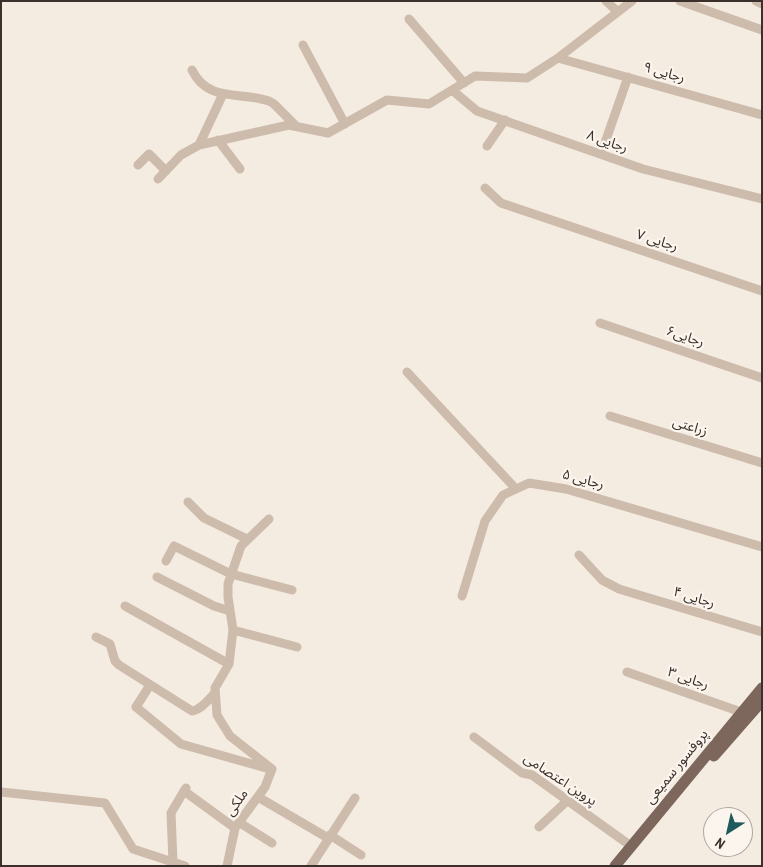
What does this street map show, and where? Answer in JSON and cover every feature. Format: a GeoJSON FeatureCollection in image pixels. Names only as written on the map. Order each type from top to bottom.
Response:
{"type":"FeatureCollection","features":[{"type":"Feature","properties":{"kind":"main road","name":"پروفسور سمیعی"},"geometry":{"type":"LineString","coordinates":[[615,866],[762,688]]}},
{"type":"Feature","properties":{"kind":"main road","name":"پروفسور سمیعی"},"geometry":{"type":"LineString","coordinates":[[624,866],[762,701]]}},
{"type":"Feature","properties":{"kind":"street"},"geometry":{"type":"LineString","coordinates":[[606,1],[618,12]]}},
{"type":"Feature","properties":{"kind":"street"},"geometry":{"type":"LineString","coordinates":[[158,178],[187,150],[199,145],[289,125],[328,133],[387,100],[429,104],[475,76],[527,78],[558,58],[632,1]]}},
{"type":"Feature","properties":{"kind":"street"},"geometry":{"type":"LineString","coordinates":[[680,1],[762,30]]}},
{"type":"Feature","properties":{"kind":"street"},"geometry":{"type":"LineString","coordinates":[[756,1],[762,4]]}},
{"type":"Feature","properties":{"kind":"street"},"geometry":{"type":"LineString","coordinates":[[409,19],[464,83]]}},
{"type":"Feature","properties":{"kind":"street"},"geometry":{"type":"LineString","coordinates":[[303,45],[345,124]]}},
{"type":"Feature","properties":{"kind":"street","name":"رجایی ۹"},"geometry":{"type":"LineString","coordinates":[[558,58],[762,115]]}},
{"type":"Feature","properties":{"kind":"street"},"geometry":{"type":"LineString","coordinates":[[192,70],[200,83],[211,90],[224,94],[269,101],[296,126]]}},
{"type":"Feature","properties":{"kind":"street"},"geometry":{"type":"LineString","coordinates":[[601,154],[628,78]]}},
{"type":"Feature","properties":{"kind":"street","name":"رجایی ۸"},"geometry":{"type":"LineString","coordinates":[[452,90],[477,110],[643,169],[762,199]]}},
{"type":"Feature","properties":{"kind":"street"},"geometry":{"type":"LineString","coordinates":[[199,145],[224,94]]}},
{"type":"Feature","properties":{"kind":"street"},"geometry":{"type":"LineString","coordinates":[[486,146],[505,120]]}},
{"type":"Feature","properties":{"kind":"street"},"geometry":{"type":"LineString","coordinates":[[218,140],[240,169]]}},
{"type":"Feature","properties":{"kind":"street"},"geometry":{"type":"LineString","coordinates":[[138,165],[149,154],[166,171]]}},
{"type":"Feature","properties":{"kind":"street","name":"رجایی ۷"},"geometry":{"type":"LineString","coordinates":[[485,188],[501,203],[762,291]]}},
{"type":"Feature","properties":{"kind":"street","name":"رجایی۶"},"geometry":{"type":"LineString","coordinates":[[600,323],[762,378]]}},
{"type":"Feature","properties":{"kind":"street"},"geometry":{"type":"LineString","coordinates":[[407,372],[516,489]]}},
{"type":"Feature","properties":{"kind":"street","name":"زراعتی"},"geometry":{"type":"LineString","coordinates":[[610,416],[762,464]]}},
{"type":"Feature","properties":{"kind":"street","name":"رجایی ۵"},"geometry":{"type":"LineString","coordinates":[[462,596],[485,521],[503,494],[529,483],[566,489],[762,547]]}},
{"type":"Feature","properties":{"kind":"street"},"geometry":{"type":"LineString","coordinates":[[188,502],[204,518],[247,539]]}},
{"type":"Feature","properties":{"kind":"street"},"geometry":{"type":"LineString","coordinates":[[269,519],[241,546],[231,574],[227,590],[233,630],[228,664],[215,688],[215,693],[217,716],[230,736],[272,769]]}},
{"type":"Feature","properties":{"kind":"street"},"geometry":{"type":"LineString","coordinates":[[166,561],[174,546],[231,574],[292,590]]}},
{"type":"Feature","properties":{"kind":"street","name":"رجایی ۴"},"geometry":{"type":"LineString","coordinates":[[579,555],[602,580],[619,589],[762,632]]}},
{"type":"Feature","properties":{"kind":"street"},"geometry":{"type":"LineString","coordinates":[[157,577],[214,606],[230,611]]}},
{"type":"Feature","properties":{"kind":"street"},"geometry":{"type":"LineString","coordinates":[[125,606],[228,664]]}},
{"type":"Feature","properties":{"kind":"street"},"geometry":{"type":"LineString","coordinates":[[233,630],[297,647]]}},
{"type":"Feature","properties":{"kind":"street"},"geometry":{"type":"LineString","coordinates":[[96,637],[110,644],[115,661],[119,665],[192,711],[201,707],[215,693]]}},
{"type":"Feature","properties":{"kind":"street","name":"رجایی ۳"},"geometry":{"type":"LineString","coordinates":[[627,672],[741,712]]}},
{"type":"Feature","properties":{"kind":"street"},"geometry":{"type":"LineString","coordinates":[[150,685],[136,707],[181,744],[272,769]]}},
{"type":"Feature","properties":{"kind":"street","name":"پروین اعتصامی"},"geometry":{"type":"LineString","coordinates":[[474,736],[522,773],[532,775],[632,846]]}},
{"type":"Feature","properties":{"kind":"street","name":"ملکی"},"geometry":{"type":"LineString","coordinates":[[227,866],[237,826],[265,787],[272,769]]}},
{"type":"Feature","properties":{"kind":"street"},"geometry":{"type":"LineString","coordinates":[[173,862],[171,813],[185,789],[237,826],[272,843]]}},
{"type":"Feature","properties":{"kind":"street"},"geometry":{"type":"LineString","coordinates":[[1,792],[106,803],[133,849],[185,866]]}},
{"type":"Feature","properties":{"kind":"street"},"geometry":{"type":"LineString","coordinates":[[258,797],[362,855]]}},
{"type":"Feature","properties":{"kind":"street"},"geometry":{"type":"LineString","coordinates":[[311,866],[355,798]]}},
{"type":"Feature","properties":{"kind":"street"},"geometry":{"type":"LineString","coordinates":[[539,828],[568,800]]}}]}
